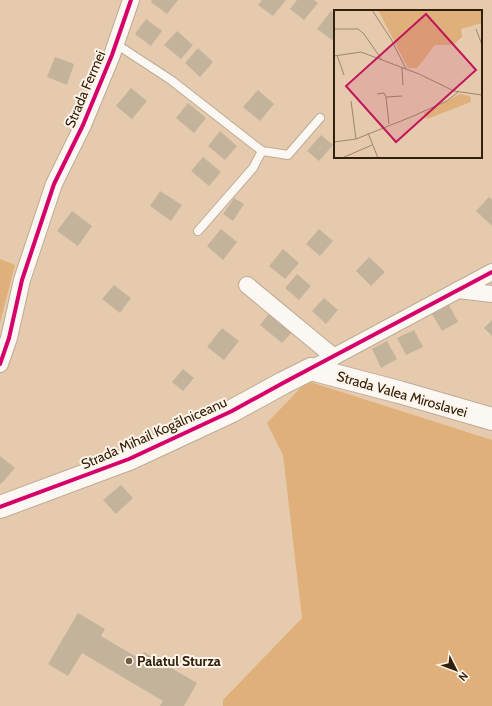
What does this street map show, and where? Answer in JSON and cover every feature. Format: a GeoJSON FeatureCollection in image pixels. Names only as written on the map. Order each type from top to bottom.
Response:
{"type":"FeatureCollection","features":[{"type":"Feature","properties":{"kind":"street","name":"Strada Fermei"},"geometry":{"type":"LineString","coordinates":[[0,364],[9,338],[22,280],[54,184],[82,125],[116,44],[131,0]]}},
{"type":"Feature","properties":{"kind":"street"},"geometry":{"type":"LineString","coordinates":[[311,369],[492,272]]}},
{"type":"Feature","properties":{"kind":"street"},"geometry":{"type":"LineString","coordinates":[[247,285],[334,357]]}},
{"type":"Feature","properties":{"kind":"street"},"geometry":{"type":"LineString","coordinates":[[458,290],[492,294]]}},
{"type":"Feature","properties":{"kind":"street","name":"Strada Valea Miroslavei"},"geometry":{"type":"LineString","coordinates":[[311,369],[399,392],[492,419]]}},
{"type":"Feature","properties":{"kind":"street","name":"Strada Mihail Kogălniceanu"},"geometry":{"type":"LineString","coordinates":[[0,507],[129,459],[232,411],[311,369]]}},
{"type":"Feature","properties":{"kind":"lane"},"geometry":{"type":"LineString","coordinates":[[116,44],[171,80],[262,151],[288,155],[320,118]]}},
{"type":"Feature","properties":{"kind":"lane"},"geometry":{"type":"LineString","coordinates":[[198,231],[253,168],[262,151]]}},
{"type":"Feature","properties":{"kind":"shaded area"},"geometry":{"type":"Polygon","coordinates":[[[0,259],[15,265],[0,323],[0,259]]]}},
{"type":"Feature","properties":{"kind":"shaded area"},"geometry":{"type":"Polygon","coordinates":[[[307,381],[492,440],[492,706],[223,706],[223,700],[302,618],[283,455],[267,423],[307,381]]]}},
{"type":"Feature","properties":{"kind":"building"},"geometry":{"type":"Polygon","coordinates":[[[152,0],[178,0],[167,14],[151,2],[152,0]]]}},
{"type":"Feature","properties":{"kind":"building"},"geometry":{"type":"Polygon","coordinates":[[[262,0],[286,0],[273,16],[258,5],[262,0]]]}},
{"type":"Feature","properties":{"kind":"building"},"geometry":{"type":"Polygon","coordinates":[[[297,0],[314,0],[318,3],[304,20],[290,9],[297,0]]]}},
{"type":"Feature","properties":{"kind":"building"},"geometry":{"type":"Polygon","coordinates":[[[331,11],[334,13],[334,37],[332,40],[317,29],[331,11]]]}},
{"type":"Feature","properties":{"kind":"building"},"geometry":{"type":"Polygon","coordinates":[[[146,19],[162,31],[151,46],[135,34],[146,19]]]}},
{"type":"Feature","properties":{"kind":"building"},"geometry":{"type":"Polygon","coordinates":[[[177,31],[193,45],[181,59],[164,45],[177,31]]]}},
{"type":"Feature","properties":{"kind":"building"},"geometry":{"type":"Polygon","coordinates":[[[198,48],[213,62],[200,77],[185,63],[198,48]]]}},
{"type":"Feature","properties":{"kind":"building"},"geometry":{"type":"Polygon","coordinates":[[[55,57],[74,64],[67,85],[47,77],[55,57]]]}},
{"type":"Feature","properties":{"kind":"building"},"geometry":{"type":"Polygon","coordinates":[[[131,88],[147,101],[132,119],[116,106],[131,88]]]}},
{"type":"Feature","properties":{"kind":"building"},"geometry":{"type":"Polygon","coordinates":[[[258,90],[274,104],[260,121],[243,107],[258,90]]]}},
{"type":"Feature","properties":{"kind":"building"},"geometry":{"type":"Polygon","coordinates":[[[188,103],[206,118],[194,133],[176,118],[188,103]]]}},
{"type":"Feature","properties":{"kind":"building"},"geometry":{"type":"Polygon","coordinates":[[[220,131],[237,146],[225,160],[208,146],[220,131]]]}},
{"type":"Feature","properties":{"kind":"building"},"geometry":{"type":"Polygon","coordinates":[[[321,135],[333,145],[319,161],[307,151],[321,135]]]}},
{"type":"Feature","properties":{"kind":"building"},"geometry":{"type":"Polygon","coordinates":[[[203,157],[221,172],[209,186],[191,171],[203,157]]]}},
{"type":"Feature","properties":{"kind":"building"},"geometry":{"type":"Polygon","coordinates":[[[160,191],[182,205],[171,221],[150,206],[160,191]]]}},
{"type":"Feature","properties":{"kind":"building"},"geometry":{"type":"Polygon","coordinates":[[[489,197],[492,200],[492,226],[476,211],[489,197]]]}},
{"type":"Feature","properties":{"kind":"building"},"geometry":{"type":"Polygon","coordinates":[[[234,198],[244,204],[233,221],[223,214],[234,198]]]}},
{"type":"Feature","properties":{"kind":"building"},"geometry":{"type":"Polygon","coordinates":[[[72,211],[92,226],[78,246],[57,231],[72,211]]]}},
{"type":"Feature","properties":{"kind":"building"},"geometry":{"type":"Polygon","coordinates":[[[221,229],[237,242],[223,260],[207,246],[221,229]]]}},
{"type":"Feature","properties":{"kind":"building"},"geometry":{"type":"Polygon","coordinates":[[[319,229],[333,241],[320,256],[306,244],[319,229]]]}},
{"type":"Feature","properties":{"kind":"building"},"geometry":{"type":"Polygon","coordinates":[[[283,249],[299,263],[285,279],[269,266],[283,249]]]}},
{"type":"Feature","properties":{"kind":"building"},"geometry":{"type":"Polygon","coordinates":[[[369,257],[385,272],[371,286],[356,271],[369,257]]]}},
{"type":"Feature","properties":{"kind":"building"},"geometry":{"type":"Polygon","coordinates":[[[297,274],[311,286],[299,300],[285,288],[297,274]]]}},
{"type":"Feature","properties":{"kind":"building"},"geometry":{"type":"Polygon","coordinates":[[[114,285],[131,298],[120,313],[102,299],[114,285]]]}},
{"type":"Feature","properties":{"kind":"building"},"geometry":{"type":"Polygon","coordinates":[[[324,298],[338,310],[326,324],[312,311],[324,298]]]}},
{"type":"Feature","properties":{"kind":"building"},"geometry":{"type":"Polygon","coordinates":[[[449,305],[458,322],[442,331],[432,314],[449,305]]]}},
{"type":"Feature","properties":{"kind":"building"},"geometry":{"type":"Polygon","coordinates":[[[271,311],[294,330],[282,343],[260,325],[271,311]]]}},
{"type":"Feature","properties":{"kind":"building"},"geometry":{"type":"Polygon","coordinates":[[[492,320],[492,336],[484,328],[492,320]]]}},
{"type":"Feature","properties":{"kind":"building"},"geometry":{"type":"Polygon","coordinates":[[[222,328],[239,341],[224,360],[207,347],[222,328]]]}},
{"type":"Feature","properties":{"kind":"building"},"geometry":{"type":"Polygon","coordinates":[[[414,330],[423,347],[406,355],[397,338],[414,330]]]}},
{"type":"Feature","properties":{"kind":"building"},"geometry":{"type":"Polygon","coordinates":[[[387,341],[397,359],[381,368],[372,349],[387,341]]]}},
{"type":"Feature","properties":{"kind":"building"},"geometry":{"type":"Polygon","coordinates":[[[183,369],[194,378],[183,391],[172,382],[183,369]]]}},
{"type":"Feature","properties":{"kind":"building"},"geometry":{"type":"Polygon","coordinates":[[[0,456],[15,468],[1,484],[0,483],[0,456]]]}},
{"type":"Feature","properties":{"kind":"building"},"geometry":{"type":"Polygon","coordinates":[[[121,485],[133,498],[116,514],[103,500],[121,485]]]}},
{"type":"Feature","properties":{"kind":"building","name":"Palatul Sturza"},"geometry":{"type":"Polygon","coordinates":[[[78,613],[105,629],[101,636],[140,659],[144,652],[197,683],[184,706],[160,706],[163,701],[82,653],[68,676],[48,664],[78,613]]]}},
{"type":"Feature","properties":{"kind":"cycle path"},"geometry":{"type":"LineString","coordinates":[[0,364],[9,338],[22,280],[54,184],[83,125],[112,55],[131,0]]}},
{"type":"Feature","properties":{"kind":"cycle path"},"geometry":{"type":"LineString","coordinates":[[0,507],[129,459],[232,411],[492,272]]}},
{"type":"Feature","properties":{"kind":"place","name":"Palatul Sturza"},"geometry":{"type":"Point","coordinates":[129,661]}}]}
